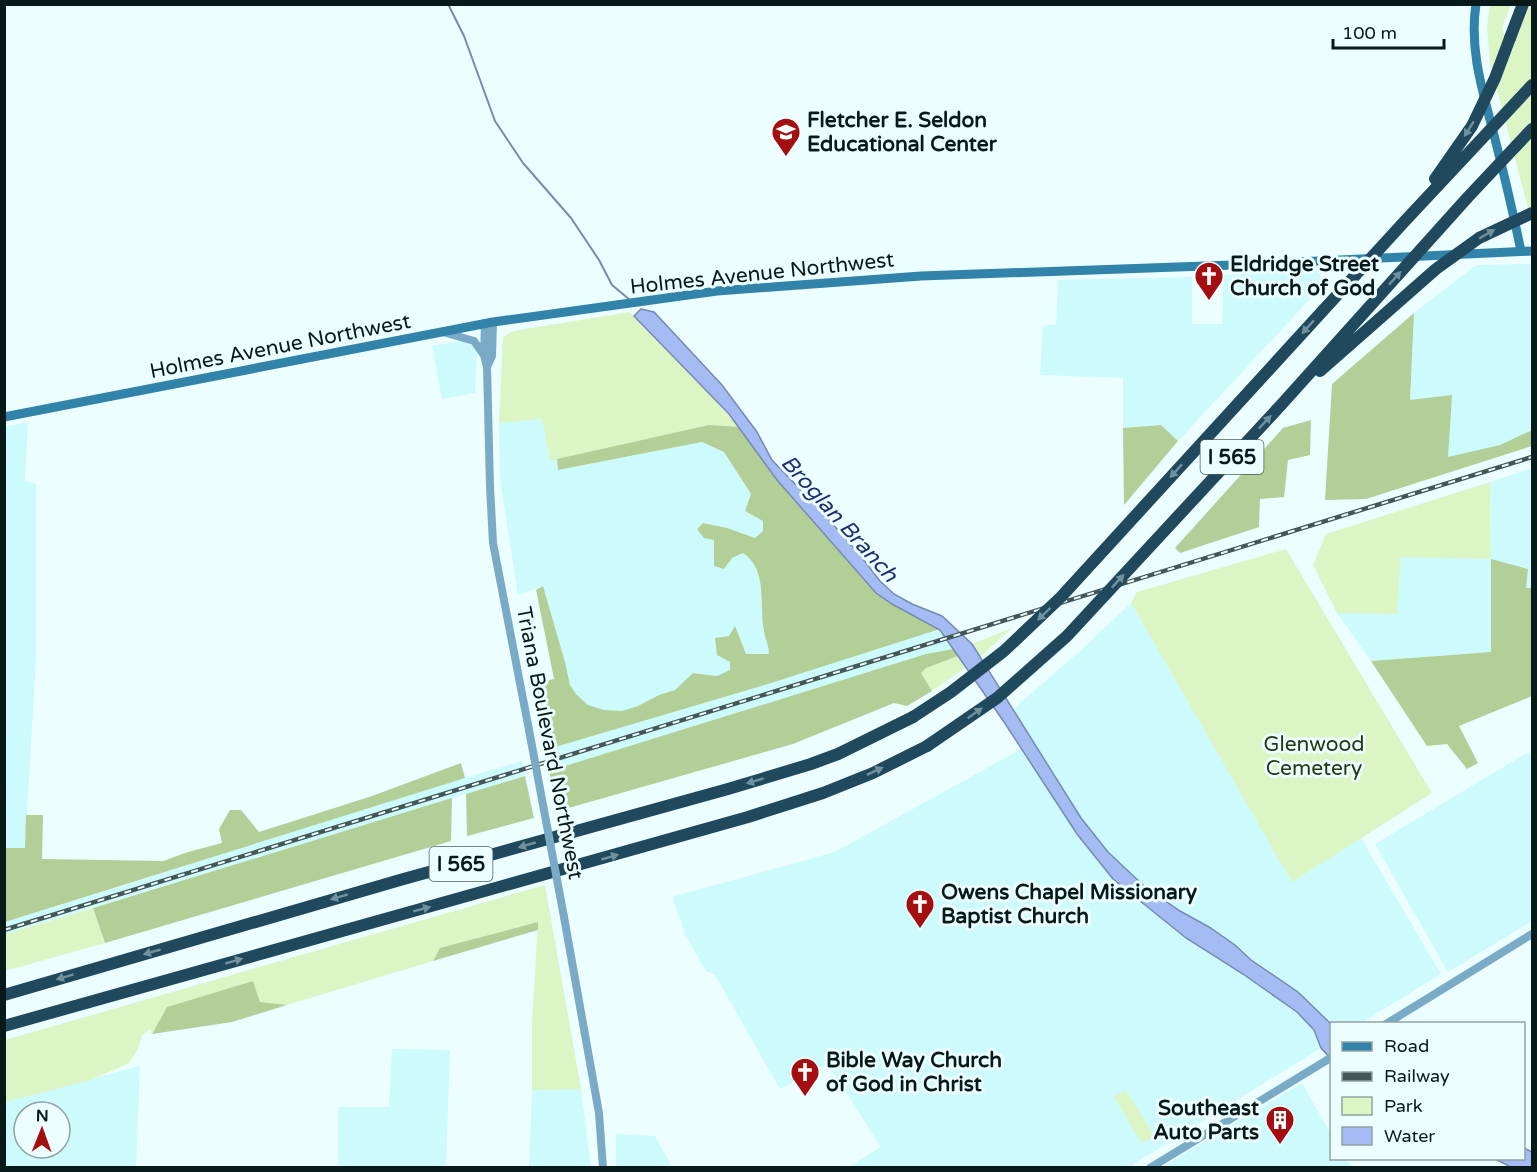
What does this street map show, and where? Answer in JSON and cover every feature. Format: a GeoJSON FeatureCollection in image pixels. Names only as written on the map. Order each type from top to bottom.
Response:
{"type":"FeatureCollection","features":[{"type":"Feature","properties":{"kind":"highway"},"geometry":{"type":"LineString","coordinates":[[1404,222],[1472,126],[1495,78],[1523,4]]}},
{"type":"Feature","properties":{"kind":"highway","name":"I 565"},"geometry":{"type":"LineString","coordinates":[[4,995],[811,764],[838,754],[913,717],[951,692],[1004,651],[1061,597],[1404,222],[1533,85]]}},
{"type":"Feature","properties":{"kind":"highway","name":"I 565"},"geometry":{"type":"LineString","coordinates":[[4,1026],[748,817],[823,794],[873,773],[927,746],[997,698],[1067,636],[1281,405],[1468,197],[1533,130]]}},
{"type":"Feature","properties":{"kind":"highway"},"geometry":{"type":"LineString","coordinates":[[1281,405],[1436,269],[1479,238],[1533,213]]}},
{"type":"Feature","properties":{"kind":"main road"},"geometry":{"type":"LineString","coordinates":[[1476,4],[1473,38],[1478,70],[1512,205],[1521,251]]}},
{"type":"Feature","properties":{"kind":"main road","name":"Holmes Avenue Northwest"},"geometry":{"type":"LineString","coordinates":[[4,417],[490,323],[662,298],[921,276],[1533,251]]}},
{"type":"Feature","properties":{"kind":"street","name":"Triana Boulevard Northwest"},"geometry":{"type":"LineString","coordinates":[[490,323],[484,355],[487,367],[493,543],[530,730],[599,1113],[603,1167]]}},
{"type":"Feature","properties":{"kind":"street"},"geometry":{"type":"LineString","coordinates":[[487,367],[492,356],[490,323]]}},
{"type":"Feature","properties":{"kind":"street"},"geometry":{"type":"LineString","coordinates":[[444,332],[474,341],[480,346],[484,355]]}},
{"type":"Feature","properties":{"kind":"street"},"geometry":{"type":"LineString","coordinates":[[1388,1022],[1533,934]]}},
{"type":"Feature","properties":{"kind":"street"},"geometry":{"type":"LineString","coordinates":[[1150,1167],[1330,1058]]}},
{"type":"Feature","properties":{"kind":"shaded area"},"geometry":{"type":"Polygon","coordinates":[[[1532,264],[1532,430],[1500,445],[1447,458],[1410,400],[1414,313],[1476,265],[1532,264]]]}},
{"type":"Feature","properties":{"kind":"shaded area"},"geometry":{"type":"Polygon","coordinates":[[[1319,270],[1321,287],[1178,441],[1160,425],[1123,428],[1123,378],[1040,375],[1043,325],[1056,325],[1058,280],[1192,277],[1192,324],[1222,324],[1224,275],[1319,270]]]}},
{"type":"Feature","properties":{"kind":"shaded area"},"geometry":{"type":"Polygon","coordinates":[[[463,341],[473,346],[477,354],[475,393],[442,399],[432,346],[463,341]]]}},
{"type":"Feature","properties":{"kind":"shaded area"},"geometry":{"type":"Polygon","coordinates":[[[542,419],[550,461],[557,459],[558,470],[702,442],[724,452],[751,494],[763,521],[763,531],[755,538],[727,528],[703,523],[714,540],[714,566],[724,569],[732,558],[743,553],[752,559],[760,581],[764,634],[769,644],[769,654],[746,654],[735,627],[730,636],[715,638],[725,659],[730,663],[730,670],[717,676],[693,673],[675,690],[622,711],[604,710],[588,705],[576,694],[570,685],[543,586],[518,595],[500,480],[499,423],[542,419]]]}},
{"type":"Feature","properties":{"kind":"shaded area"},"geometry":{"type":"Polygon","coordinates":[[[28,422],[25,481],[36,484],[36,660],[25,848],[4,848],[4,427],[28,422]]]}},
{"type":"Feature","properties":{"kind":"shaded area"},"geometry":{"type":"Polygon","coordinates":[[[1532,468],[1532,588],[1526,588],[1491,560],[1491,652],[1371,661],[1337,613],[1397,614],[1401,557],[1491,559],[1490,482],[1532,468]]]}},
{"type":"Feature","properties":{"kind":"shaded area"},"geometry":{"type":"Polygon","coordinates":[[[1131,603],[1292,881],[1361,838],[1441,974],[1363,1022],[1330,1022],[1298,992],[1251,960],[1235,945],[1144,886],[1108,852],[1081,818],[1012,710],[1131,603]]]}},
{"type":"Feature","properties":{"kind":"shaded area"},"geometry":{"type":"Polygon","coordinates":[[[940,629],[953,649],[926,654],[549,771],[545,750],[768,684],[940,629]]]}},
{"type":"Feature","properties":{"kind":"shaded area"},"geometry":{"type":"Polygon","coordinates":[[[1021,749],[1077,834],[1113,879],[1212,955],[1297,1012],[1314,1030],[1321,1048],[1129,1167],[849,1167],[881,1147],[827,1063],[780,1089],[715,975],[706,971],[686,936],[672,897],[835,852],[1021,749]]]}},
{"type":"Feature","properties":{"kind":"shaded area"},"geometry":{"type":"Polygon","coordinates":[[[1532,752],[1532,921],[1448,972],[1375,844],[1525,754],[1532,752]]]}},
{"type":"Feature","properties":{"kind":"shaded area"},"geometry":{"type":"Polygon","coordinates":[[[522,761],[525,776],[5,934],[5,922],[361,809],[522,761]]]}},
{"type":"Feature","properties":{"kind":"shaded area"},"geometry":{"type":"Polygon","coordinates":[[[392,1049],[450,1050],[446,1167],[338,1167],[338,1107],[389,1107],[392,1049]]]}},
{"type":"Feature","properties":{"kind":"shaded area"},"geometry":{"type":"Polygon","coordinates":[[[140,1066],[136,1167],[5,1167],[5,1102],[12,1100],[12,1160],[72,1160],[72,1100],[12,1100],[140,1066]]]}},
{"type":"Feature","properties":{"kind":"shaded area"},"geometry":{"type":"Polygon","coordinates":[[[1302,1083],[1330,1132],[1330,1160],[1347,1160],[1351,1167],[1162,1167],[1302,1083]]]}},
{"type":"Feature","properties":{"kind":"shaded area"},"geometry":{"type":"Polygon","coordinates":[[[581,1089],[591,1167],[529,1168],[532,1090],[581,1089]]]}},
{"type":"Feature","properties":{"kind":"shaded area"},"geometry":{"type":"Polygon","coordinates":[[[616,1134],[655,1136],[672,1167],[616,1167],[616,1134]]]}},
{"type":"Feature","properties":{"kind":"green space"},"geometry":{"type":"Polygon","coordinates":[[[1490,5],[1511,5],[1502,28],[1511,52],[1529,5],[1532,5],[1532,206],[1528,208],[1490,63],[1487,27],[1490,5]]]}},
{"type":"Feature","properties":{"kind":"green space"},"geometry":{"type":"Polygon","coordinates":[[[630,312],[740,427],[709,425],[550,461],[542,419],[499,423],[503,337],[513,331],[630,312]]]}},
{"type":"Feature","properties":{"kind":"green space"},"geometry":{"type":"Polygon","coordinates":[[[1414,313],[1410,400],[1452,395],[1448,457],[1500,445],[1532,430],[1532,446],[1366,499],[1325,500],[1332,384],[1414,313]]]}},
{"type":"Feature","properties":{"kind":"green space"},"geometry":{"type":"Polygon","coordinates":[[[1311,420],[1310,455],[1288,460],[1284,497],[1260,499],[1259,527],[1180,553],[1175,548],[1283,428],[1311,420]]]}},
{"type":"Feature","properties":{"kind":"green space"},"geometry":{"type":"Polygon","coordinates":[[[709,425],[740,427],[777,480],[876,593],[940,629],[768,684],[545,750],[534,683],[554,679],[536,590],[543,586],[570,685],[588,705],[604,710],[622,711],[638,706],[675,690],[693,673],[717,676],[730,670],[730,662],[717,655],[715,638],[729,636],[735,626],[746,654],[769,654],[763,621],[761,589],[756,568],[743,553],[732,558],[724,569],[714,566],[714,540],[704,538],[697,529],[703,523],[727,528],[755,538],[763,531],[763,521],[745,511],[751,494],[724,452],[702,442],[558,470],[557,459],[709,425]]]}},
{"type":"Feature","properties":{"kind":"green space"},"geometry":{"type":"Polygon","coordinates":[[[1161,425],[1178,441],[1124,505],[1123,428],[1161,425]]]}},
{"type":"Feature","properties":{"kind":"green space"},"geometry":{"type":"Polygon","coordinates":[[[1490,482],[1491,559],[1401,557],[1397,614],[1337,613],[1313,565],[1326,534],[1490,482]]]}},
{"type":"Feature","properties":{"kind":"green space","name":"Glenwood Cemetery"},"geometry":{"type":"Polygon","coordinates":[[[1286,549],[1432,793],[1292,882],[1131,603],[1137,592],[1286,549]]]}},
{"type":"Feature","properties":{"kind":"green space"},"geometry":{"type":"Polygon","coordinates":[[[1491,559],[1528,569],[1526,588],[1532,588],[1532,696],[1459,726],[1478,763],[1467,769],[1447,744],[1427,746],[1371,661],[1491,652],[1491,559]]]}},
{"type":"Feature","properties":{"kind":"green space"},"geometry":{"type":"Polygon","coordinates":[[[1012,628],[980,657],[972,644],[1012,628]]]}},
{"type":"Feature","properties":{"kind":"green space"},"geometry":{"type":"Polygon","coordinates":[[[953,649],[958,656],[926,668],[921,673],[932,691],[907,706],[894,703],[793,744],[558,811],[549,771],[926,654],[953,649]]]}},
{"type":"Feature","properties":{"kind":"green space"},"geometry":{"type":"Polygon","coordinates":[[[958,656],[966,667],[932,691],[921,673],[925,668],[958,656]]]}},
{"type":"Feature","properties":{"kind":"green space"},"geometry":{"type":"Polygon","coordinates":[[[461,763],[465,778],[5,922],[5,848],[25,848],[26,815],[43,815],[42,859],[163,861],[222,843],[219,829],[230,810],[241,810],[259,832],[372,796],[461,763]]]}},
{"type":"Feature","properties":{"kind":"green space"},"geometry":{"type":"Polygon","coordinates":[[[525,776],[534,818],[467,836],[466,794],[525,776]]]}},
{"type":"Feature","properties":{"kind":"green space"},"geometry":{"type":"Polygon","coordinates":[[[452,798],[451,841],[105,943],[93,908],[452,798]]]}},
{"type":"Feature","properties":{"kind":"green space"},"geometry":{"type":"Polygon","coordinates":[[[545,885],[581,1089],[532,1090],[532,1022],[538,922],[440,948],[433,961],[287,1005],[260,1002],[253,981],[167,1007],[152,1034],[150,1029],[142,1035],[138,1049],[129,1063],[91,1080],[5,1102],[5,1040],[545,885]]]}},
{"type":"Feature","properties":{"kind":"green space"},"geometry":{"type":"Polygon","coordinates":[[[93,908],[105,943],[5,971],[5,934],[93,908]]]}},
{"type":"Feature","properties":{"kind":"green space"},"geometry":{"type":"Polygon","coordinates":[[[538,922],[538,930],[433,961],[440,948],[538,922]]]}},
{"type":"Feature","properties":{"kind":"green space"},"geometry":{"type":"Polygon","coordinates":[[[253,981],[260,1002],[287,1005],[232,1022],[152,1034],[167,1007],[253,981]]]}},
{"type":"Feature","properties":{"kind":"green space"},"geometry":{"type":"Polygon","coordinates":[[[1126,1090],[1154,1136],[1142,1143],[1114,1097],[1126,1090]]]}},
{"type":"Feature","properties":{"kind":"water"},"geometry":{"type":"Polygon","coordinates":[[[641,309],[654,312],[722,385],[757,432],[772,460],[822,512],[880,581],[894,594],[942,616],[972,644],[1081,818],[1108,852],[1144,886],[1180,911],[1209,927],[1235,945],[1251,960],[1298,992],[1330,1023],[1330,1058],[1321,1048],[1314,1030],[1297,1012],[1186,938],[1113,879],[1077,834],[1004,722],[940,630],[876,593],[777,480],[729,414],[634,316],[641,309]]]}},
{"type":"Feature","properties":{"kind":"water"},"geometry":{"type":"Polygon","coordinates":[[[1525,1148],[1532,1152],[1532,1167],[1511,1167],[1497,1160],[1525,1160],[1525,1148]]]}},
{"type":"Feature","properties":{"kind":"waterway","name":"Broglan Branch"},"geometry":{"type":"LineString","coordinates":[[448,4],[464,36],[495,121],[523,163],[571,218],[599,260],[612,285],[630,300]]}},
{"type":"Feature","properties":{"kind":"railway"},"geometry":{"type":"LineString","coordinates":[[4,930],[1532,457]]}},
{"type":"Feature","properties":{"kind":"place","name":"Fletcher E. Seldon Educational Center"},"geometry":{"type":"Point","coordinates":[786,158]}},
{"type":"Feature","properties":{"kind":"place","name":"Eldridge Street Church of God"},"geometry":{"type":"Point","coordinates":[1209,302]}},
{"type":"Feature","properties":{"kind":"place","name":"Owens Chapel Missionary Baptist Church"},"geometry":{"type":"Point","coordinates":[920,930]}},
{"type":"Feature","properties":{"kind":"place","name":"Bible Way Church of God in Christ"},"geometry":{"type":"Point","coordinates":[805,1098]}},
{"type":"Feature","properties":{"kind":"place","name":"Southeast Auto Parts"},"geometry":{"type":"Point","coordinates":[1280,1146]}}]}
